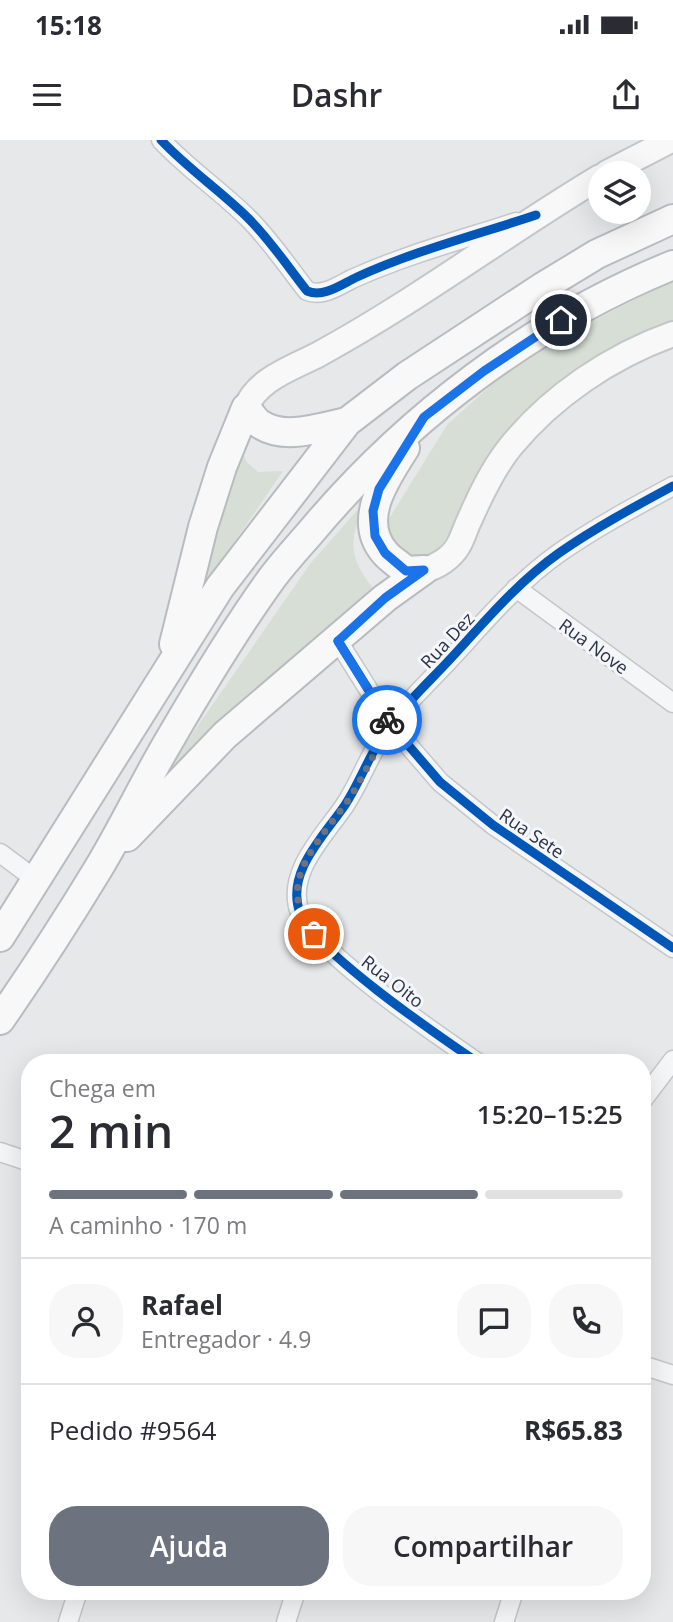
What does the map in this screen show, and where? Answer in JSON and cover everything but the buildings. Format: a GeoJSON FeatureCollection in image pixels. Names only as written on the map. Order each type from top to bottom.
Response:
{"type":"FeatureCollection","features":[{"type":"Feature","properties":{"kind":"highway"},"geometry":{"type":"LineString","coordinates":[[0,937],[220,587],[347,422],[407,376],[541,288],[597,254],[673,219]]}},
{"type":"Feature","properties":{"kind":"highway"},"geometry":{"type":"LineString","coordinates":[[0,1020],[99,867],[169,739],[223,650],[273,576],[366,470],[424,417],[544,330],[673,265]]}},
{"type":"Feature","properties":{"kind":"highway"},"geometry":{"type":"LineString","coordinates":[[246,408],[258,424],[274,431],[297,432],[347,422]]}},
{"type":"Feature","properties":{"kind":"highway"},"geometry":{"type":"LineString","coordinates":[[168,667],[203,527],[222,467],[246,408]]}},
{"type":"Feature","properties":{"kind":"highway"},"geometry":{"type":"LineString","coordinates":[[424,417],[379,489],[373,511],[375,536],[385,553],[406,571],[424,570]]}},
{"type":"Feature","properties":{"kind":"highway"},"geometry":{"type":"LineString","coordinates":[[99,867],[225,735],[385,598],[424,570]]}},
{"type":"Feature","properties":{"kind":"main road"},"geometry":{"type":"LineString","coordinates":[[630,161],[671,140]]}},
{"type":"Feature","properties":{"kind":"main road"},"geometry":{"type":"LineString","coordinates":[[246,408],[249,400],[278,374],[368,327],[536,215],[588,184]]}},
{"type":"Feature","properties":{"kind":"main road"},"geometry":{"type":"LineString","coordinates":[[424,570],[433,568],[458,547],[497,466],[510,446],[544,411],[582,380],[673,334]]}},
{"type":"Feature","properties":{"kind":"street"},"geometry":{"type":"LineString","coordinates":[[161,140],[190,169],[250,220],[307,291],[313,293],[327,291],[393,261],[536,215]]}},
{"type":"Feature","properties":{"kind":"street","name":"Rua Dez"},"geometry":{"type":"LineString","coordinates":[[300,913],[298,886],[306,860],[352,794],[390,724],[516,588],[559,553],[673,486]]}},
{"type":"Feature","properties":{"kind":"street","name":"Rua Nove"},"geometry":{"type":"LineString","coordinates":[[516,588],[673,703]]}},
{"type":"Feature","properties":{"kind":"street","name":"Rua Sete"},"geometry":{"type":"LineString","coordinates":[[338,641],[390,724],[423,764],[464,803],[673,948]]}},
{"type":"Feature","properties":{"kind":"street"},"geometry":{"type":"LineString","coordinates":[[0,853],[35,879]]}},
{"type":"Feature","properties":{"kind":"street","name":"Rua Oito"},"geometry":{"type":"LineString","coordinates":[[300,913],[314,934],[340,958],[465,1054]]}},
{"type":"Feature","properties":{"kind":"street"},"geometry":{"type":"LineString","coordinates":[[651,1089],[673,1060]]}},
{"type":"Feature","properties":{"kind":"street"},"geometry":{"type":"LineString","coordinates":[[0,1153],[21,1159]]}},
{"type":"Feature","properties":{"kind":"street"},"geometry":{"type":"LineString","coordinates":[[651,1368],[673,1375]]}},
{"type":"Feature","properties":{"kind":"street"},"geometry":{"type":"LineString","coordinates":[[68,1622],[75,1600]]}},
{"type":"Feature","properties":{"kind":"street"},"geometry":{"type":"LineString","coordinates":[[286,1622],[293,1600]]}},
{"type":"Feature","properties":{"kind":"street"},"geometry":{"type":"LineString","coordinates":[[504,1622],[511,1600]]}},
{"type":"Feature","properties":{"kind":"shaded area"},"geometry":{"type":"Polygon","coordinates":[[[673,280],[673,322],[567,380],[429,563],[409,564],[382,530],[447,425],[507,371],[570,333],[673,280]]]}},
{"type":"Feature","properties":{"kind":"shaded area"},"geometry":{"type":"Polygon","coordinates":[[[239,441],[246,461],[258,472],[283,471],[192,604],[239,441]]]}},
{"type":"Feature","properties":{"kind":"shaded area"},"geometry":{"type":"Polygon","coordinates":[[[368,498],[356,526],[354,548],[360,569],[378,594],[161,779],[310,564],[368,498]]]}},
{"type":"Feature","properties":{"kind":"cycle path"},"geometry":{"type":"LineString","coordinates":[[161,140],[249,219],[307,291],[313,293],[339,286],[401,259],[536,215]]}},
{"type":"Feature","properties":{"kind":"cycle path"},"geometry":{"type":"LineString","coordinates":[[465,1054],[380,992],[310,930],[300,913],[297,898],[302,869],[345,805],[392,722],[503,602],[559,553],[673,486]]}},
{"type":"Feature","properties":{"kind":"cycle path"},"geometry":{"type":"LineString","coordinates":[[338,641],[390,724],[440,782],[493,825],[673,948]]}},
{"type":"Feature","properties":{"kind":"way so far"},"geometry":{"type":"LineString","coordinates":[[314,934],[300,913],[300,875],[306,860],[352,794],[390,724],[387,720]]}},
{"type":"Feature","properties":{"kind":"route"},"geometry":{"type":"LineString","coordinates":[[387,720],[338,641],[385,598],[424,570],[406,571],[385,553],[375,536],[373,511],[379,489],[424,417],[484,371],[561,320]]}}]}
